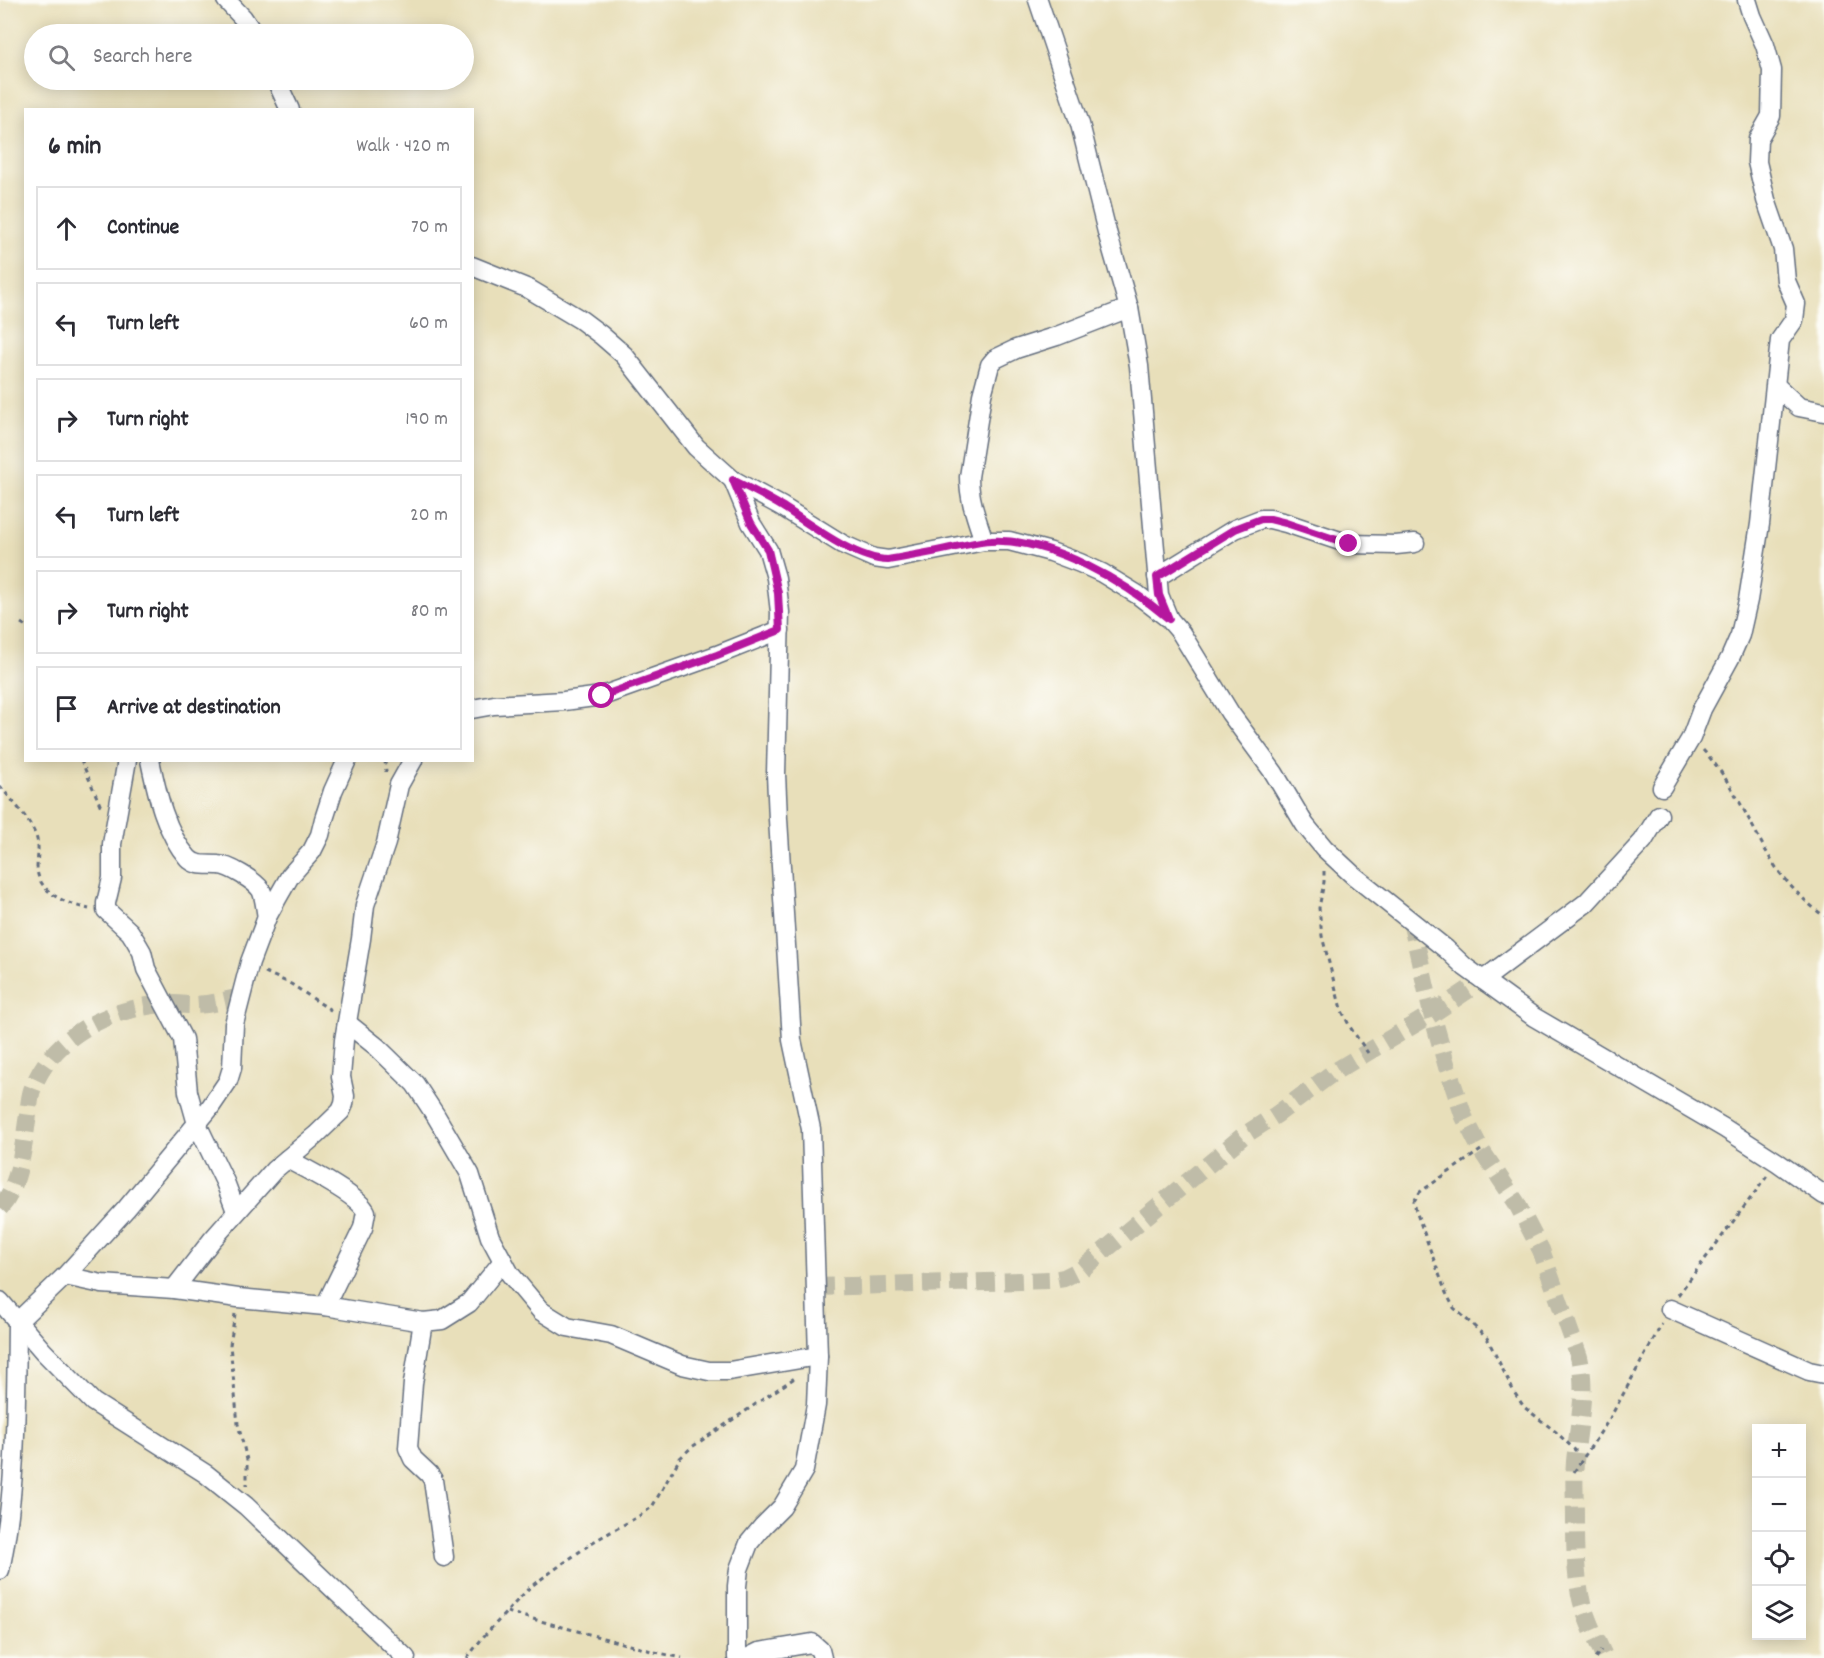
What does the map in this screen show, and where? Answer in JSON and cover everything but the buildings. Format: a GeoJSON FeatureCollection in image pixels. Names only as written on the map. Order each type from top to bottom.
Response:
{"type":"FeatureCollection","features":[{"type":"Feature","properties":{"kind":"street"},"geometry":{"type":"LineString","coordinates":[[226,0],[247,24]]}},
{"type":"Feature","properties":{"kind":"street"},"geometry":{"type":"LineString","coordinates":[[1038,0],[1080,124],[1129,308],[1141,377],[1159,595],[1169,619]]}},
{"type":"Feature","properties":{"kind":"street"},"geometry":{"type":"LineString","coordinates":[[1662,787],[1691,738],[1706,702],[1740,635],[1760,524],[1780,340],[1794,320],[1796,304],[1786,281],[1783,249],[1766,200],[1759,171],[1756,152],[1758,139],[1771,116],[1772,70],[1765,45],[1747,0]]}},
{"type":"Feature","properties":{"kind":"street"},"geometry":{"type":"LineString","coordinates":[[281,90],[289,108]]}},
{"type":"Feature","properties":{"kind":"street"},"geometry":{"type":"LineString","coordinates":[[474,267],[529,289],[581,320],[624,355],[696,447],[733,480],[781,506],[842,544],[881,560],[888,560],[984,541],[1009,541],[1051,552],[1080,563],[1102,573],[1138,595],[1169,619],[1189,645],[1230,713],[1274,773],[1305,825],[1324,848],[1377,895],[1483,980],[1534,1017],[1724,1128],[1824,1195]]}},
{"type":"Feature","properties":{"kind":"street"},"geometry":{"type":"LineString","coordinates":[[984,541],[973,508],[969,477],[982,395],[990,366],[995,359],[1016,349],[1129,308]]}},
{"type":"Feature","properties":{"kind":"street"},"geometry":{"type":"LineString","coordinates":[[1776,386],[1799,407],[1824,412]]}},
{"type":"Feature","properties":{"kind":"street"},"geometry":{"type":"LineString","coordinates":[[733,480],[751,523],[768,550],[778,593],[780,630],[776,774],[778,819],[792,1040],[810,1129],[816,1405],[804,1470],[782,1507],[749,1543],[741,1562],[737,1586],[737,1658]]}},
{"type":"Feature","properties":{"kind":"street"},"geometry":{"type":"LineString","coordinates":[[1157,577],[1235,529],[1261,519],[1286,523],[1349,544],[1415,543]]}},
{"type":"Feature","properties":{"kind":"street"},"geometry":{"type":"LineString","coordinates":[[474,709],[602,696],[780,630]]}},
{"type":"Feature","properties":{"kind":"street"},"geometry":{"type":"LineString","coordinates":[[127,762],[112,844],[112,878],[106,910],[130,932],[135,940],[142,952],[146,969],[180,1031],[183,1039],[188,1092],[197,1124],[225,1182],[236,1211]]}},
{"type":"Feature","properties":{"kind":"street"},"geometry":{"type":"LineString","coordinates":[[150,762],[162,808],[173,835],[189,860],[196,864],[224,865],[251,881],[262,892],[267,917]]}},
{"type":"Feature","properties":{"kind":"street"},"geometry":{"type":"LineString","coordinates":[[0,1570],[11,1503],[15,1452],[17,1322],[65,1276],[126,1209],[209,1109],[228,1081],[232,1068],[234,1024],[249,965],[267,917],[290,876],[312,851],[320,835],[333,791],[346,762]]}},
{"type":"Feature","properties":{"kind":"street"},"geometry":{"type":"LineString","coordinates":[[174,1289],[236,1211],[274,1170],[316,1135],[344,1104],[345,1096],[341,1077],[365,905],[386,843],[399,785],[412,762]]}},
{"type":"Feature","properties":{"kind":"street"},"geometry":{"type":"LineString","coordinates":[[1483,980],[1586,903],[1643,841],[1659,815]]}},
{"type":"Feature","properties":{"kind":"street"},"geometry":{"type":"LineString","coordinates":[[347,1023],[377,1047],[416,1084],[470,1174],[490,1238],[510,1274],[542,1311],[567,1327],[611,1335],[682,1365],[710,1371],[729,1371],[815,1357]]}},
{"type":"Feature","properties":{"kind":"street"},"geometry":{"type":"LineString","coordinates":[[287,1158],[349,1195],[360,1203],[366,1212],[363,1228],[325,1306]]}},
{"type":"Feature","properties":{"kind":"street"},"geometry":{"type":"LineString","coordinates":[[65,1276],[102,1284],[174,1289],[325,1306],[423,1322],[442,1320],[469,1303],[503,1261]]}},
{"type":"Feature","properties":{"kind":"street"},"geometry":{"type":"LineString","coordinates":[[0,1301],[43,1351],[93,1402],[206,1474],[246,1506],[395,1655]]}},
{"type":"Feature","properties":{"kind":"street"},"geometry":{"type":"LineString","coordinates":[[1670,1309],[1809,1371],[1824,1374]]}},
{"type":"Feature","properties":{"kind":"street"},"geometry":{"type":"LineString","coordinates":[[423,1322],[413,1383],[408,1448],[413,1459],[429,1474],[432,1480],[444,1557]]}},
{"type":"Feature","properties":{"kind":"street"},"geometry":{"type":"LineString","coordinates":[[747,1658],[759,1652],[813,1643],[820,1650],[822,1658]]}},
{"type":"Feature","properties":{"kind":"path"},"geometry":{"type":"LineString","coordinates":[[1691,738],[1715,762],[1725,777],[1774,864],[1805,902],[1824,916]]}},
{"type":"Feature","properties":{"kind":"path"},"geometry":{"type":"LineString","coordinates":[[82,762],[102,808]]}},
{"type":"Feature","properties":{"kind":"path"},"geometry":{"type":"LineString","coordinates":[[0,786],[27,820],[36,837],[38,873],[41,882],[60,900],[89,909],[106,910]]}},
{"type":"Feature","properties":{"kind":"path"},"geometry":{"type":"LineString","coordinates":[[1324,848],[1324,882],[1319,908],[1322,936],[1341,1009],[1368,1053]]}},
{"type":"Feature","properties":{"kind":"path"},"geometry":{"type":"LineString","coordinates":[[249,965],[291,984],[347,1023]]}},
{"type":"Feature","properties":{"kind":"path"},"geometry":{"type":"LineString","coordinates":[[1480,1150],[1420,1192],[1414,1198],[1416,1211],[1446,1293],[1454,1308],[1487,1338],[1524,1407],[1576,1451]]}},
{"type":"Feature","properties":{"kind":"path"},"geometry":{"type":"LineString","coordinates":[[238,1298],[230,1345],[238,1424],[247,1460],[246,1506]]}},
{"type":"Feature","properties":{"kind":"path"},"geometry":{"type":"LineString","coordinates":[[467,1658],[484,1636],[530,1587],[593,1542],[652,1507],[680,1458],[692,1447],[793,1380],[815,1357]]}},
{"type":"Feature","properties":{"kind":"path"},"geometry":{"type":"LineString","coordinates":[[507,1612],[682,1658]]}},
{"type":"Feature","properties":{"kind":"path"},"geometry":{"type":"LineString","coordinates":[[1595,1658],[1601,1650]]}},
{"type":"Feature","properties":{"kind":"tunnel"},"geometry":{"type":"LineString","coordinates":[[1411,921],[1432,1014],[1464,1117],[1481,1150],[1516,1202],[1541,1250],[1579,1357],[1582,1405],[1575,1468],[1576,1568],[1583,1606],[1605,1658]]}},
{"type":"Feature","properties":{"kind":"tunnel"},"geometry":{"type":"LineString","coordinates":[[815,1287],[1064,1278],[1082,1269],[1243,1136],[1276,1115],[1334,1072],[1432,1014],[1483,980]]}},
{"type":"Feature","properties":{"kind":"tunnel"},"geometry":{"type":"LineString","coordinates":[[0,1208],[16,1179],[32,1090],[53,1054],[68,1040],[85,1028],[123,1012],[163,1004],[204,1004],[240,997]]}},
{"type":"Feature","properties":{"kind":"route"},"geometry":{"type":"LineString","coordinates":[[602,696],[780,630],[776,578],[768,550],[751,523],[733,480],[781,506],[842,544],[874,558],[888,560],[984,541],[1009,541],[1051,552],[1102,573],[1138,595],[1169,619],[1159,595],[1157,577],[1235,529],[1254,521],[1270,519],[1349,544]]}}]}
